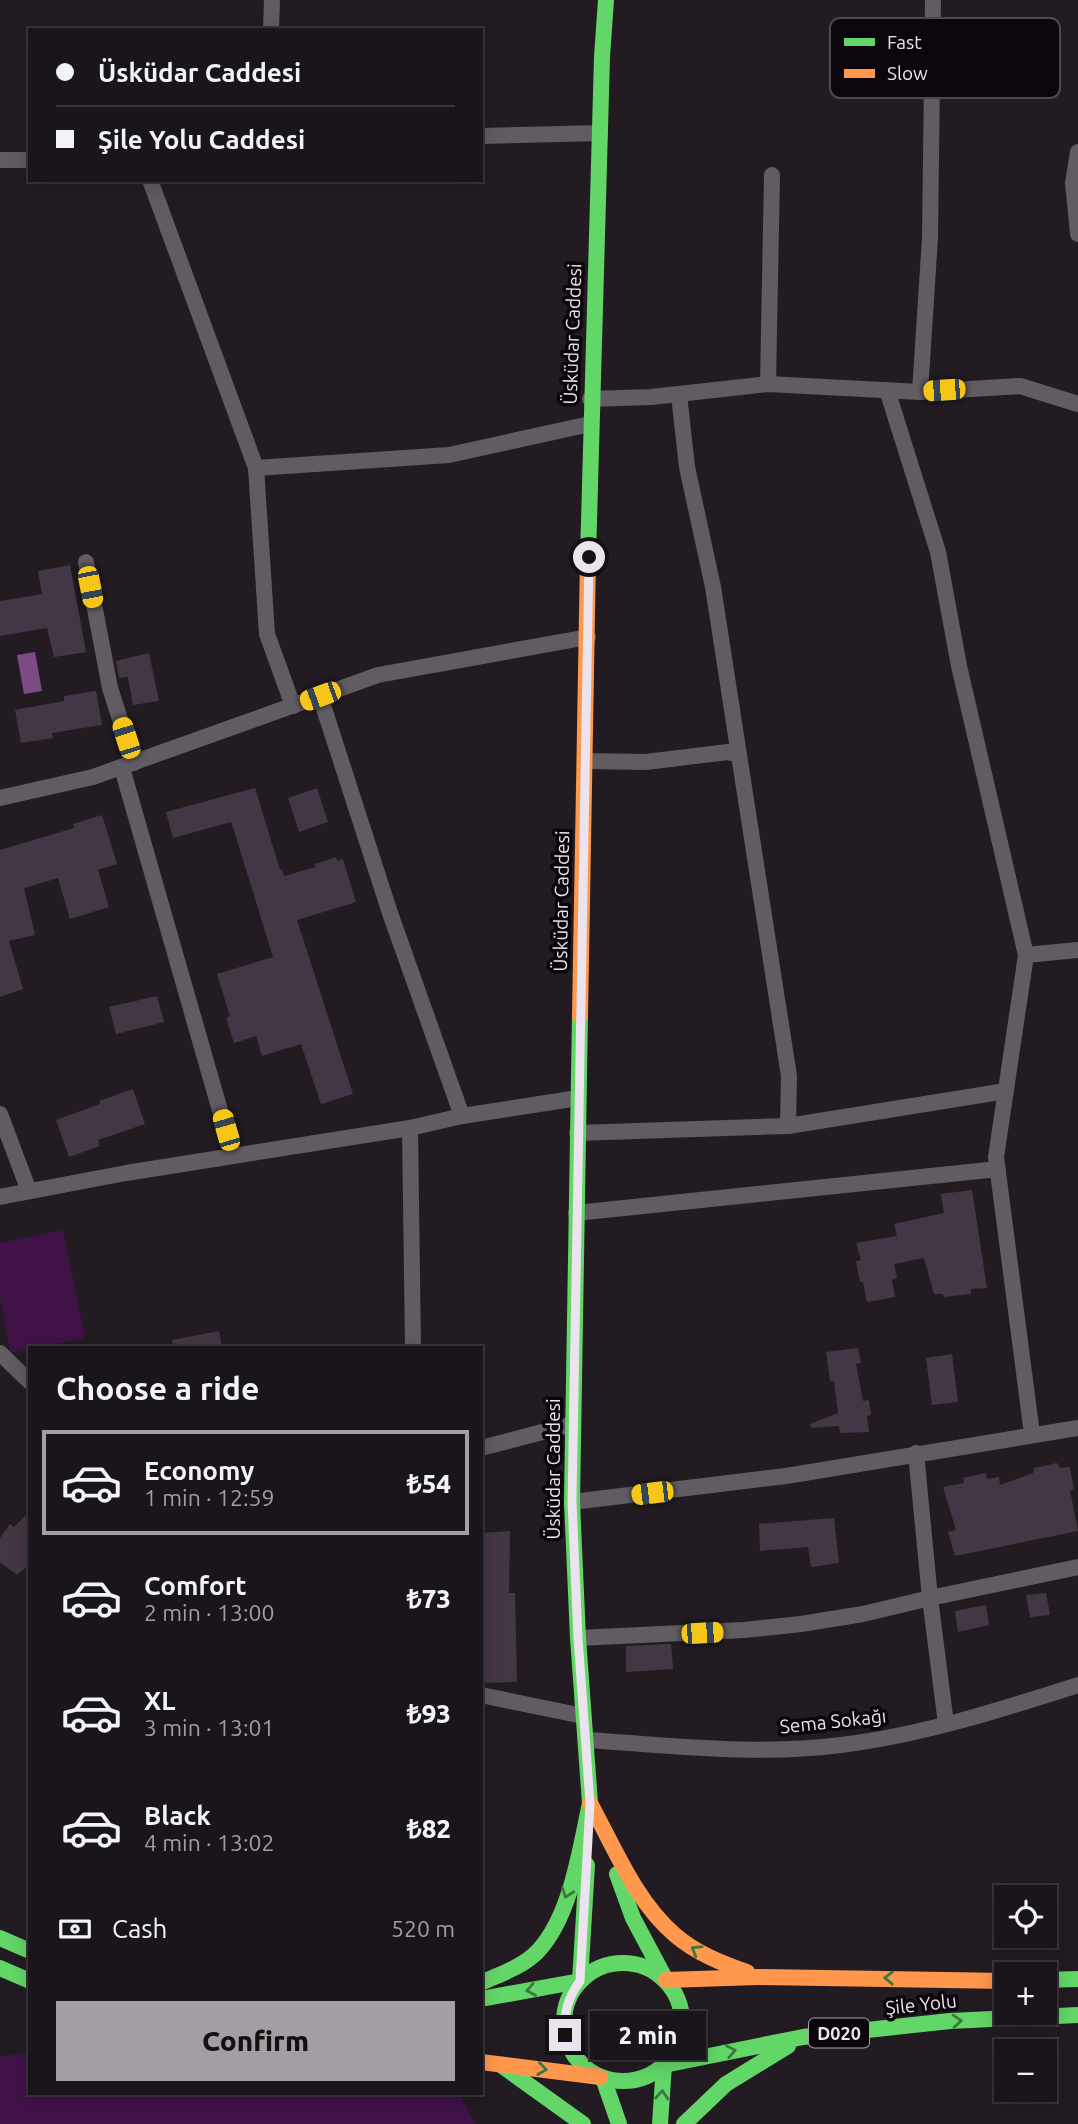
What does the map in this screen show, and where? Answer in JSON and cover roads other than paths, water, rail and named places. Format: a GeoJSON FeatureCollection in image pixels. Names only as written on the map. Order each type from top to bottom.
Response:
{"type":"FeatureCollection","features":[{"type":"Feature","properties":{"kind":"main road","name":"Üsküdar Caddesi"},"geometry":{"type":"LineString","coordinates":[[580,1981],[590,1803],[578,1638],[572,1502],[573,1424],[590,399],[606,0]]}},
{"type":"Feature","properties":{"kind":"main road","name":"Üsküdar Caddesi"},"geometry":{"type":"LineString","coordinates":[[590,1803],[633,1918],[666,1980]]}},
{"type":"Feature","properties":{"kind":"main road"},"geometry":{"type":"LineString","coordinates":[[590,1803],[630,1874],[666,1927],[716,1962],[758,1977]]}},
{"type":"Feature","properties":{"kind":"main road"},"geometry":{"type":"LineString","coordinates":[[483,1982],[518,1965],[538,1950],[557,1920],[571,1880],[590,1803]]}},
{"type":"Feature","properties":{"kind":"main road"},"geometry":{"type":"LineString","coordinates":[[0,1938],[28,1950]]}},
{"type":"Feature","properties":{"kind":"main road"},"geometry":{"type":"LineString","coordinates":[[483,2062],[499,2063],[603,2078],[619,2081],[651,2075],[664,2065],[676,2050],[682,2032],[682,2013],[677,1995],[666,1980],[650,1969],[632,1963],[613,1963],[595,1969],[580,1981],[569,1997],[564,2016],[565,2035],[573,2053],[586,2068],[603,2078],[619,2124]]}},
{"type":"Feature","properties":{"kind":"main road"},"geometry":{"type":"LineString","coordinates":[[0,1968],[28,1980]]}},
{"type":"Feature","properties":{"kind":"main road","name":"Şile Yolu"},"geometry":{"type":"LineString","coordinates":[[666,1980],[758,1977],[994,1981]]}},
{"type":"Feature","properties":{"kind":"main road"},"geometry":{"type":"LineString","coordinates":[[1057,1980],[1078,1979]]}},
{"type":"Feature","properties":{"kind":"main road"},"geometry":{"type":"LineString","coordinates":[[483,1999],[580,1981]]}},
{"type":"Feature","properties":{"kind":"main road","name":"Şile Yolu"},"geometry":{"type":"LineString","coordinates":[[664,2065],[803,2037],[950,2021],[1078,2015]]}},
{"type":"Feature","properties":{"kind":"main road"},"geometry":{"type":"LineString","coordinates":[[684,2124],[726,2084],[803,2037]]}},
{"type":"Feature","properties":{"kind":"main road"},"geometry":{"type":"LineString","coordinates":[[499,2063],[583,2124]]}},
{"type":"Feature","properties":{"kind":"main road"},"geometry":{"type":"LineString","coordinates":[[660,2124],[664,2065]]}},
{"type":"Feature","properties":{"kind":"street"},"geometry":{"type":"LineString","coordinates":[[271,28],[272,0]]}},
{"type":"Feature","properties":{"kind":"street"},"geometry":{"type":"LineString","coordinates":[[933,0],[933,18]]}},
{"type":"Feature","properties":{"kind":"street"},"geometry":{"type":"LineString","coordinates":[[920,392],[930,238],[932,98]]}},
{"type":"Feature","properties":{"kind":"street"},"geometry":{"type":"LineString","coordinates":[[483,136],[600,133]]}},
{"type":"Feature","properties":{"kind":"street"},"geometry":{"type":"LineString","coordinates":[[1078,152],[1073,183],[1078,234]]}},
{"type":"Feature","properties":{"kind":"street"},"geometry":{"type":"LineString","coordinates":[[0,160],[28,160]]}},
{"type":"Feature","properties":{"kind":"street"},"geometry":{"type":"LineString","coordinates":[[768,384],[772,175]]}},
{"type":"Feature","properties":{"kind":"street"},"geometry":{"type":"LineString","coordinates":[[151,182],[257,468],[267,634],[293,706]]}},
{"type":"Feature","properties":{"kind":"street"},"geometry":{"type":"LineString","coordinates":[[590,399],[679,395],[768,384],[920,392],[1020,386],[1078,404]]}},
{"type":"Feature","properties":{"kind":"street"},"geometry":{"type":"LineString","coordinates":[[887,390],[938,552],[959,666],[1026,955],[996,1157],[1032,1434]]}},
{"type":"Feature","properties":{"kind":"street"},"geometry":{"type":"LineString","coordinates":[[679,395],[687,467],[713,587],[789,1076],[788,1126]]}},
{"type":"Feature","properties":{"kind":"street"},"geometry":{"type":"LineString","coordinates":[[257,468],[449,455],[590,424]]}},
{"type":"Feature","properties":{"kind":"street"},"geometry":{"type":"LineString","coordinates":[[86,562],[128,765],[233,1156]]}},
{"type":"Feature","properties":{"kind":"street"},"geometry":{"type":"LineString","coordinates":[[0,798],[93,777],[377,675],[588,637]]}},
{"type":"Feature","properties":{"kind":"street"},"geometry":{"type":"LineString","coordinates":[[320,696],[390,913],[462,1116]]}},
{"type":"Feature","properties":{"kind":"street"},"geometry":{"type":"LineString","coordinates":[[585,761],[646,762],[728,752],[739,755]]}},
{"type":"Feature","properties":{"kind":"street"},"geometry":{"type":"LineString","coordinates":[[1026,955],[1078,950]]}},
{"type":"Feature","properties":{"kind":"street"},"geometry":{"type":"LineString","coordinates":[[577,1133],[788,1126],[1006,1091]]}},
{"type":"Feature","properties":{"kind":"street"},"geometry":{"type":"LineString","coordinates":[[0,1197],[578,1098]]}},
{"type":"Feature","properties":{"kind":"street"},"geometry":{"type":"LineString","coordinates":[[0,1114],[29,1191]]}},
{"type":"Feature","properties":{"kind":"street"},"geometry":{"type":"LineString","coordinates":[[410,1128],[413,1346]]}},
{"type":"Feature","properties":{"kind":"street"},"geometry":{"type":"LineString","coordinates":[[576,1213],[998,1169]]}},
{"type":"Feature","properties":{"kind":"street"},"geometry":{"type":"LineString","coordinates":[[0,1353],[28,1380]]}},
{"type":"Feature","properties":{"kind":"street"},"geometry":{"type":"LineString","coordinates":[[483,1447],[573,1424]]}},
{"type":"Feature","properties":{"kind":"street"},"geometry":{"type":"LineString","coordinates":[[572,1502],[786,1476],[1078,1428]]}},
{"type":"Feature","properties":{"kind":"street"},"geometry":{"type":"LineString","coordinates":[[916,1453],[946,1724]]}},
{"type":"Feature","properties":{"kind":"street"},"geometry":{"type":"LineString","coordinates":[[578,1638],[719,1632],[801,1624],[863,1614],[1078,1567]]}},
{"type":"Feature","properties":{"kind":"street","name":"Sema Sokağı"},"geometry":{"type":"LineString","coordinates":[[586,1740],[722,1749],[786,1749],[839,1745],[908,1734],[1003,1709],[1078,1685]]}},
{"type":"Feature","properties":{"kind":"street"},"geometry":{"type":"LineString","coordinates":[[483,1695],[583,1716]]}}]}
